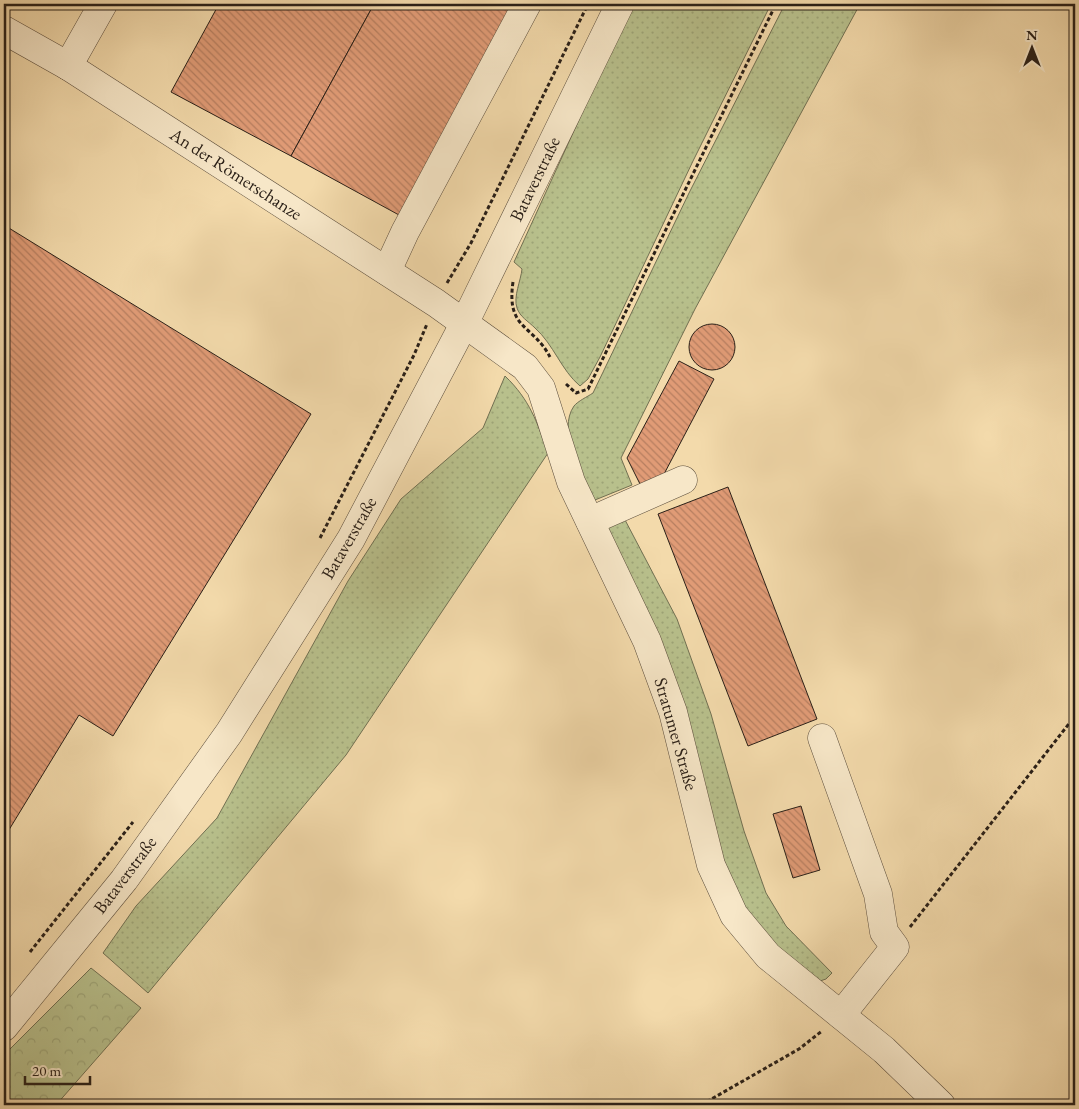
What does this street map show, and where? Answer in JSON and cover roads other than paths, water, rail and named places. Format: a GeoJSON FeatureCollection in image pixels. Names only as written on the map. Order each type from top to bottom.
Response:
{"type":"FeatureCollection","features":[{"type":"Feature","properties":{"kind":"street"},"geometry":{"type":"LineString","coordinates":[[68,66],[103,4]]}},
{"type":"Feature","properties":{"kind":"street"},"geometry":{"type":"LineString","coordinates":[[387,271],[405,232],[527,4]]}},
{"type":"Feature","properties":{"kind":"street","name":"Bataverstraße"},"geometry":{"type":"LineString","coordinates":[[4,1027],[124,880],[229,733],[350,539],[464,324],[620,4]]}},
{"type":"Feature","properties":{"kind":"street","name":"An der Römerschanze"},"geometry":{"type":"LineString","coordinates":[[4,30],[68,66],[387,271],[464,324]]}},
{"type":"Feature","properties":{"kind":"street","name":"Stratumer Straße"},"geometry":{"type":"LineString","coordinates":[[464,324],[494,343],[525,367],[542,388],[570,482],[647,641],[673,712],[711,865],[734,915],[768,956],[884,1050],[941,1105]]}},
{"type":"Feature","properties":{"kind":"street"},"geometry":{"type":"LineString","coordinates":[[590,521],[683,480]]}},
{"type":"Feature","properties":{"kind":"street"},"geometry":{"type":"LineString","coordinates":[[822,738],[878,894],[884,932],[895,947],[841,1015]]}}]}
